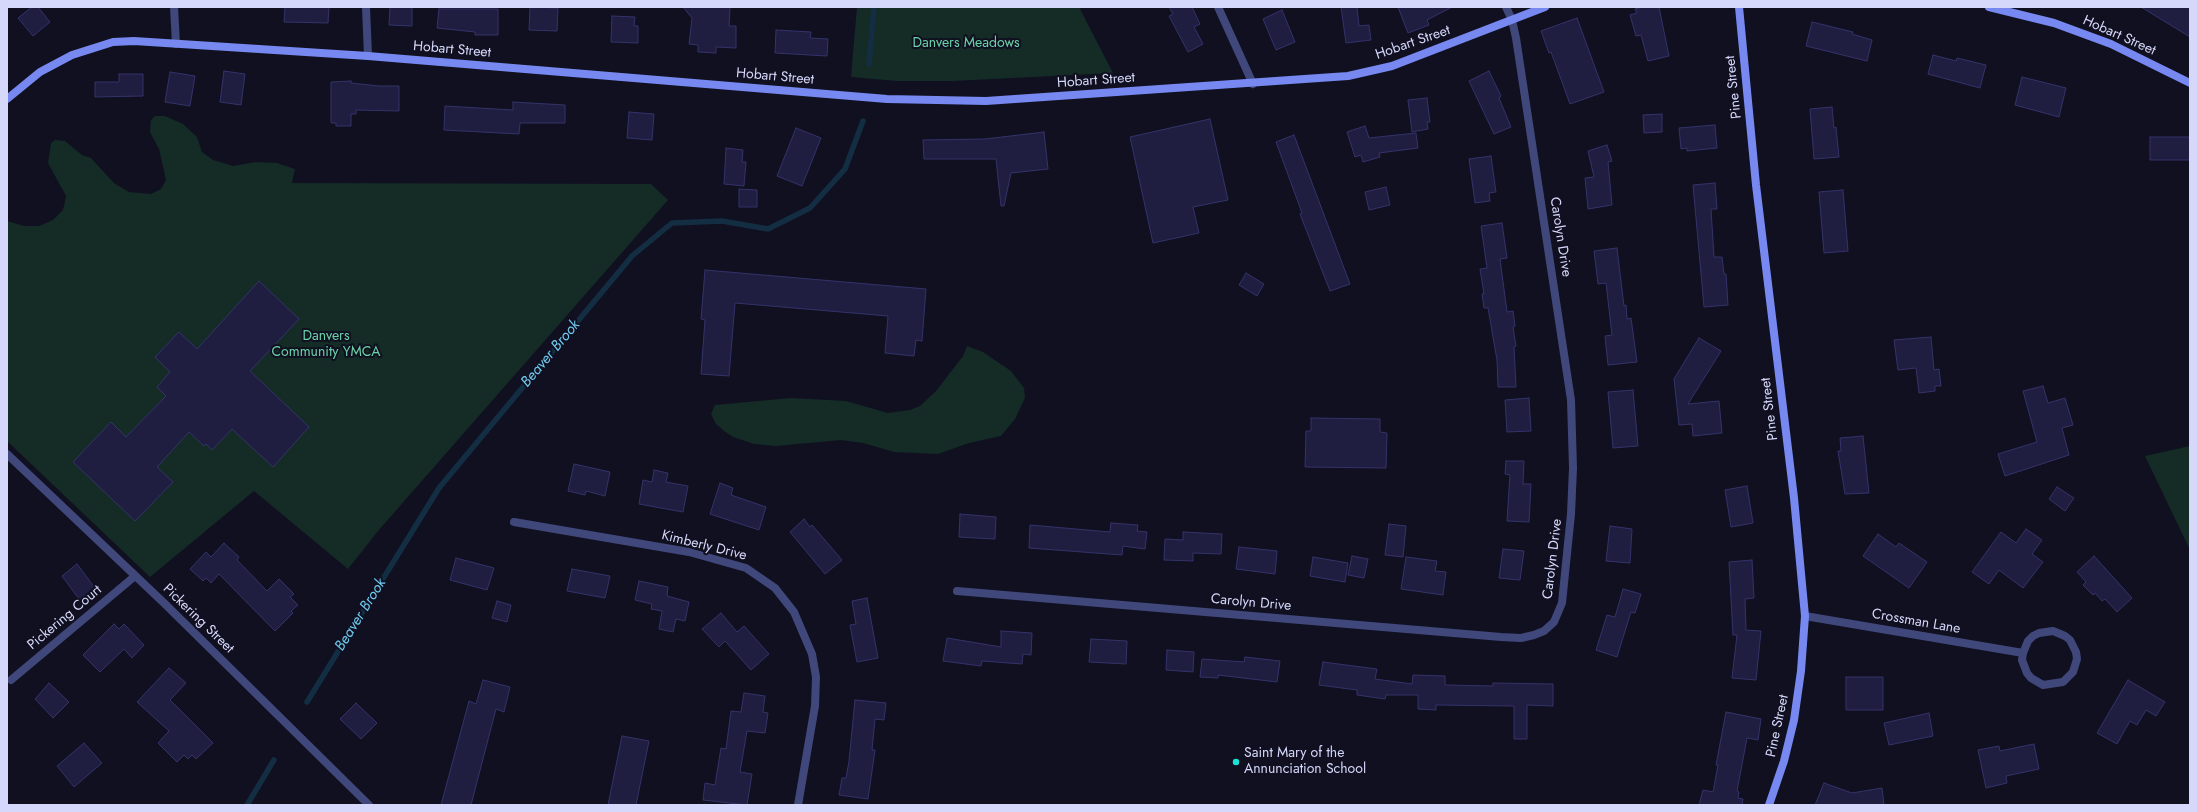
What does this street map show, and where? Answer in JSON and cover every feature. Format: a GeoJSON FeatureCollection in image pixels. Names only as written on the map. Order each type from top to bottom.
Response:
{"type":"FeatureCollection","features":[{"type":"Feature","properties":{"kind":"main road","name":"Hobart Street"},"geometry":{"type":"LineString","coordinates":[[7,99],[40,72],[72,55],[96,46],[113,42],[134,41],[368,56],[916,101],[986,101],[1323,79],[1371,71],[1439,49],[1544,7]]}},
{"type":"Feature","properties":{"kind":"main road","name":"Pine Street"},"geometry":{"type":"LineString","coordinates":[[1739,7],[1756,185],[1795,505],[1805,616],[1801,671],[1794,720],[1784,761],[1769,805]]}},
{"type":"Feature","properties":{"kind":"main road","name":"Hobart Street"},"geometry":{"type":"LineString","coordinates":[[1989,7],[2054,23],[2111,44],[2190,84]]}},
{"type":"Feature","properties":{"kind":"street"},"geometry":{"type":"LineString","coordinates":[[174,7],[176,44]]}},
{"type":"Feature","properties":{"kind":"street"},"geometry":{"type":"LineString","coordinates":[[366,7],[368,56]]}},
{"type":"Feature","properties":{"kind":"street"},"geometry":{"type":"LineString","coordinates":[[1218,7],[1253,84]]}},
{"type":"Feature","properties":{"kind":"street","name":"Carolyn Drive"},"geometry":{"type":"LineString","coordinates":[[957,590],[1501,637],[1522,638],[1534,635],[1544,631],[1554,622],[1562,603],[1571,514],[1573,468],[1571,400],[1512,20],[1506,7]]}},
{"type":"Feature","properties":{"kind":"street","name":"Pickering Street"},"geometry":{"type":"LineString","coordinates":[[7,454],[135,576],[369,805]]}},
{"type":"Feature","properties":{"kind":"street","name":"Kimberly Drive"},"geometry":{"type":"LineString","coordinates":[[514,522],[689,552],[746,568],[775,588],[794,612],[812,654],[816,677],[815,706],[798,805]]}},
{"type":"Feature","properties":{"kind":"street","name":"Pickering Court"},"geometry":{"type":"LineString","coordinates":[[11,680],[135,576]]}},
{"type":"Feature","properties":{"kind":"street","name":"Crossman Lane"},"geometry":{"type":"LineString","coordinates":[[1805,616],[2023,653]]}},
{"type":"Feature","properties":{"kind":"street"},"geometry":{"type":"LineString","coordinates":[[2053,631],[2070,640],[2076,652],[2077,659],[2073,672],[2063,682],[2043,685],[2031,678],[2027,673],[2022,660],[2023,653],[2025,647],[2033,636],[2039,633],[2053,631]]}},
{"type":"Feature","properties":{"kind":"green space","name":"Danvers Meadows"},"geometry":{"type":"Polygon","coordinates":[[[857,7],[1079,7],[1113,73],[953,81],[897,81],[851,77],[857,7]]]}},
{"type":"Feature","properties":{"kind":"green space","name":"Danvers Community YMCA"},"geometry":{"type":"Polygon","coordinates":[[[155,116],[165,116],[183,124],[197,137],[202,152],[213,160],[233,166],[256,162],[277,163],[295,169],[292,183],[651,184],[668,200],[378,531],[348,569],[254,491],[150,577],[7,441],[7,221],[24,226],[39,226],[53,220],[63,210],[66,196],[48,163],[51,143],[55,140],[65,141],[82,155],[91,158],[114,183],[129,192],[151,194],[161,189],[166,180],[159,149],[150,132],[151,120],[155,116]]]}},
{"type":"Feature","properties":{"kind":"green space"},"geometry":{"type":"Polygon","coordinates":[[[967,346],[983,352],[1011,371],[1024,388],[1025,398],[1015,419],[1001,436],[969,443],[938,454],[894,452],[863,443],[841,440],[776,446],[754,444],[733,437],[724,431],[716,424],[711,414],[715,405],[791,398],[846,401],[888,413],[910,410],[920,406],[936,391],[963,356],[967,346]]]}},
{"type":"Feature","properties":{"kind":"green space"},"geometry":{"type":"Polygon","coordinates":[[[2190,446],[2190,550],[2145,456],[2190,446]]]}},
{"type":"Feature","properties":{"kind":"building"},"geometry":{"type":"Polygon","coordinates":[[[32,7],[38,7],[50,22],[33,36],[18,18],[32,7]]]}},
{"type":"Feature","properties":{"kind":"building"},"geometry":{"type":"Polygon","coordinates":[[[285,7],[329,7],[328,23],[284,22],[285,7]]]}},
{"type":"Feature","properties":{"kind":"building"},"geometry":{"type":"Polygon","coordinates":[[[390,7],[412,7],[412,26],[389,25],[390,7]]]}},
{"type":"Feature","properties":{"kind":"building"},"geometry":{"type":"Polygon","coordinates":[[[530,7],[558,8],[557,31],[529,30],[530,7]]]}},
{"type":"Feature","properties":{"kind":"building"},"geometry":{"type":"Polygon","coordinates":[[[683,7],[730,7],[729,26],[736,26],[736,48],[716,47],[716,53],[698,52],[698,45],[689,44],[692,18],[683,7]]]}},
{"type":"Feature","properties":{"kind":"building"},"geometry":{"type":"Polygon","coordinates":[[[1169,7],[1192,7],[1200,24],[1194,27],[1203,44],[1188,52],[1169,16],[1173,14],[1169,7]]]}},
{"type":"Feature","properties":{"kind":"building"},"geometry":{"type":"Polygon","coordinates":[[[1341,7],[1357,7],[1359,26],[1369,25],[1371,40],[1346,43],[1341,7]]]}},
{"type":"Feature","properties":{"kind":"building"},"geometry":{"type":"Polygon","coordinates":[[[1398,7],[1452,7],[1427,20],[1429,25],[1408,33],[1398,7]]]}},
{"type":"Feature","properties":{"kind":"building"},"geometry":{"type":"Polygon","coordinates":[[[1643,7],[1659,7],[1669,56],[1648,61],[1641,35],[1636,36],[1630,15],[1637,13],[1635,9],[1643,7]]]}},
{"type":"Feature","properties":{"kind":"building"},"geometry":{"type":"Polygon","coordinates":[[[2141,7],[2190,7],[2190,37],[2141,7]]]}},
{"type":"Feature","properties":{"kind":"building"},"geometry":{"type":"Polygon","coordinates":[[[439,9],[498,9],[498,35],[475,35],[475,32],[437,28],[439,9]]]}},
{"type":"Feature","properties":{"kind":"building"},"geometry":{"type":"Polygon","coordinates":[[[1282,10],[1295,42],[1276,50],[1263,19],[1282,10]]]}},
{"type":"Feature","properties":{"kind":"building"},"geometry":{"type":"Polygon","coordinates":[[[612,16],[635,17],[634,26],[638,26],[638,43],[611,42],[612,16]]]}},
{"type":"Feature","properties":{"kind":"building"},"geometry":{"type":"Polygon","coordinates":[[[1577,18],[1604,92],[1570,104],[1551,52],[1549,53],[1541,31],[1577,18]]]}},
{"type":"Feature","properties":{"kind":"building"},"geometry":{"type":"Polygon","coordinates":[[[1812,22],[1853,32],[1852,34],[1872,40],[1867,61],[1806,46],[1812,22]]]}},
{"type":"Feature","properties":{"kind":"building"},"geometry":{"type":"Polygon","coordinates":[[[776,30],[811,32],[810,38],[828,39],[827,56],[775,53],[776,30]]]}},
{"type":"Feature","properties":{"kind":"building"},"geometry":{"type":"Polygon","coordinates":[[[1933,55],[1956,61],[1957,58],[1986,65],[1980,88],[1928,74],[1933,55]]]}},
{"type":"Feature","properties":{"kind":"building"},"geometry":{"type":"Polygon","coordinates":[[[224,71],[245,74],[241,105],[220,102],[224,71]]]}},
{"type":"Feature","properties":{"kind":"building"},"geometry":{"type":"Polygon","coordinates":[[[1489,71],[1501,96],[1499,98],[1511,127],[1494,134],[1469,81],[1489,71]]]}},
{"type":"Feature","properties":{"kind":"building"},"geometry":{"type":"Polygon","coordinates":[[[170,72],[195,76],[190,106],[165,102],[170,72]]]}},
{"type":"Feature","properties":{"kind":"building"},"geometry":{"type":"Polygon","coordinates":[[[119,74],[143,74],[143,96],[95,97],[95,82],[119,82],[119,74]]]}},
{"type":"Feature","properties":{"kind":"building"},"geometry":{"type":"Polygon","coordinates":[[[2022,77],[2066,88],[2059,117],[2015,105],[2022,77]]]}},
{"type":"Feature","properties":{"kind":"building"},"geometry":{"type":"Polygon","coordinates":[[[351,81],[351,83],[379,86],[399,86],[399,111],[356,110],[356,114],[351,114],[351,126],[336,126],[336,123],[331,123],[331,82],[351,81]]]}},
{"type":"Feature","properties":{"kind":"building"},"geometry":{"type":"Polygon","coordinates":[[[1427,98],[1430,122],[1427,122],[1428,129],[1412,132],[1408,100],[1427,98]]]}},
{"type":"Feature","properties":{"kind":"building"},"geometry":{"type":"Polygon","coordinates":[[[513,102],[565,105],[565,123],[520,123],[519,134],[444,130],[445,106],[513,110],[513,102]]]}},
{"type":"Feature","properties":{"kind":"building"},"geometry":{"type":"Polygon","coordinates":[[[1832,107],[1839,157],[1814,159],[1810,109],[1832,107]]]}},
{"type":"Feature","properties":{"kind":"building"},"geometry":{"type":"Polygon","coordinates":[[[629,112],[654,114],[652,140],[627,138],[629,112]]]}},
{"type":"Feature","properties":{"kind":"building"},"geometry":{"type":"Polygon","coordinates":[[[1662,114],[1662,132],[1644,133],[1643,115],[1662,114]]]}},
{"type":"Feature","properties":{"kind":"building"},"geometry":{"type":"Polygon","coordinates":[[[1210,119],[1228,200],[1193,207],[1199,233],[1153,243],[1130,137],[1210,119]]]}},
{"type":"Feature","properties":{"kind":"building"},"geometry":{"type":"Polygon","coordinates":[[[1715,125],[1717,148],[1687,151],[1687,148],[1681,149],[1679,128],[1715,125]]]}},
{"type":"Feature","properties":{"kind":"building"},"geometry":{"type":"Polygon","coordinates":[[[1365,126],[1369,138],[1416,133],[1418,148],[1379,153],[1380,157],[1363,162],[1361,155],[1355,157],[1347,132],[1365,126]]]}},
{"type":"Feature","properties":{"kind":"building"},"geometry":{"type":"Polygon","coordinates":[[[796,128],[821,138],[802,186],[777,176],[796,128]]]}},
{"type":"Feature","properties":{"kind":"building"},"geometry":{"type":"Polygon","coordinates":[[[1044,132],[1048,169],[1011,173],[1004,206],[1001,206],[996,159],[924,159],[923,140],[985,139],[1044,132]]]}},
{"type":"Feature","properties":{"kind":"building"},"geometry":{"type":"Polygon","coordinates":[[[1294,135],[1350,284],[1330,291],[1300,214],[1302,213],[1276,142],[1294,135]]]}},
{"type":"Feature","properties":{"kind":"building"},"geometry":{"type":"Polygon","coordinates":[[[2150,137],[2190,137],[2190,160],[2150,160],[2150,137]]]}},
{"type":"Feature","properties":{"kind":"building"},"geometry":{"type":"Polygon","coordinates":[[[1607,145],[1612,161],[1608,162],[1612,205],[1588,209],[1585,178],[1594,177],[1588,151],[1607,145]]]}},
{"type":"Feature","properties":{"kind":"building"},"geometry":{"type":"Polygon","coordinates":[[[726,148],[743,150],[742,162],[746,162],[744,186],[724,184],[726,148]]]}},
{"type":"Feature","properties":{"kind":"building"},"geometry":{"type":"Polygon","coordinates":[[[1491,156],[1496,192],[1489,193],[1490,201],[1475,203],[1469,159],[1491,156]]]}},
{"type":"Feature","properties":{"kind":"building"},"geometry":{"type":"Polygon","coordinates":[[[1715,183],[1717,209],[1711,209],[1714,257],[1722,257],[1724,274],[1726,274],[1728,305],[1704,307],[1693,185],[1715,183]]]}},
{"type":"Feature","properties":{"kind":"building"},"geometry":{"type":"Polygon","coordinates":[[[1386,187],[1390,205],[1369,210],[1365,192],[1386,187]]]}},
{"type":"Feature","properties":{"kind":"building"},"geometry":{"type":"Polygon","coordinates":[[[739,189],[757,190],[757,207],[739,207],[739,189]]]}},
{"type":"Feature","properties":{"kind":"building"},"geometry":{"type":"Polygon","coordinates":[[[1843,190],[1848,251],[1824,253],[1819,192],[1843,190]]]}},
{"type":"Feature","properties":{"kind":"building"},"geometry":{"type":"Polygon","coordinates":[[[1502,223],[1507,258],[1500,259],[1507,312],[1513,311],[1515,326],[1513,327],[1516,346],[1514,347],[1516,387],[1498,387],[1497,360],[1488,308],[1484,308],[1482,294],[1484,294],[1480,269],[1487,268],[1481,226],[1502,223]]]}},
{"type":"Feature","properties":{"kind":"building"},"geometry":{"type":"Polygon","coordinates":[[[1617,248],[1624,306],[1626,305],[1627,319],[1631,318],[1637,362],[1608,365],[1605,336],[1612,335],[1606,283],[1598,284],[1594,251],[1617,248]]]}},
{"type":"Feature","properties":{"kind":"building"},"geometry":{"type":"Polygon","coordinates":[[[705,270],[926,289],[922,341],[916,340],[914,356],[885,353],[888,316],[735,303],[729,376],[701,374],[705,320],[701,319],[705,270]]]}},
{"type":"Feature","properties":{"kind":"building"},"geometry":{"type":"Polygon","coordinates":[[[1246,273],[1264,284],[1257,296],[1239,285],[1246,273]]]}},
{"type":"Feature","properties":{"kind":"building"},"geometry":{"type":"Polygon","coordinates":[[[259,281],[299,319],[250,371],[309,427],[273,467],[232,429],[212,450],[206,444],[204,446],[189,432],[157,467],[173,482],[135,521],[73,462],[111,422],[126,437],[166,396],[157,387],[170,372],[155,357],[179,332],[197,349],[259,281]]]}},
{"type":"Feature","properties":{"kind":"building"},"geometry":{"type":"Polygon","coordinates":[[[1931,337],[1934,370],[1939,369],[1941,386],[1935,386],[1935,391],[1919,393],[1916,368],[1898,370],[1894,340],[1931,337]]]}},
{"type":"Feature","properties":{"kind":"building"},"geometry":{"type":"Polygon","coordinates":[[[1699,338],[1721,351],[1688,404],[1719,401],[1722,433],[1693,436],[1692,424],[1679,425],[1674,379],[1699,338]]]}},
{"type":"Feature","properties":{"kind":"building"},"geometry":{"type":"Polygon","coordinates":[[[2043,386],[2048,403],[2065,398],[2073,425],[2062,428],[2069,455],[2005,476],[1998,454],[2037,442],[2023,391],[2043,386]]]}},
{"type":"Feature","properties":{"kind":"building"},"geometry":{"type":"Polygon","coordinates":[[[1633,390],[1638,446],[1613,448],[1608,392],[1633,390]]]}},
{"type":"Feature","properties":{"kind":"building"},"geometry":{"type":"Polygon","coordinates":[[[1529,398],[1531,431],[1507,432],[1505,400],[1529,398]]]}},
{"type":"Feature","properties":{"kind":"building"},"geometry":{"type":"Polygon","coordinates":[[[1311,418],[1380,419],[1380,432],[1387,433],[1386,468],[1305,467],[1306,431],[1311,431],[1311,418]]]}},
{"type":"Feature","properties":{"kind":"building"},"geometry":{"type":"Polygon","coordinates":[[[1863,436],[1869,493],[1845,494],[1838,451],[1841,451],[1840,438],[1863,436]]]}},
{"type":"Feature","properties":{"kind":"building"},"geometry":{"type":"Polygon","coordinates":[[[1506,461],[1524,461],[1523,484],[1531,484],[1529,522],[1507,521],[1510,475],[1505,474],[1506,461]]]}},
{"type":"Feature","properties":{"kind":"building"},"geometry":{"type":"Polygon","coordinates":[[[574,464],[610,472],[605,496],[586,491],[585,495],[568,491],[574,464]]]}},
{"type":"Feature","properties":{"kind":"building"},"geometry":{"type":"Polygon","coordinates":[[[654,470],[668,473],[666,482],[688,486],[683,512],[639,504],[643,480],[652,482],[654,470]]]}},
{"type":"Feature","properties":{"kind":"building"},"geometry":{"type":"Polygon","coordinates":[[[720,483],[733,488],[731,495],[766,507],[759,530],[710,514],[720,483]]]}},
{"type":"Feature","properties":{"kind":"building"},"geometry":{"type":"Polygon","coordinates":[[[1747,486],[1753,523],[1731,527],[1725,490],[1747,486]]]}},
{"type":"Feature","properties":{"kind":"building"},"geometry":{"type":"Polygon","coordinates":[[[2057,487],[2074,498],[2065,511],[2049,499],[2057,487]]]}},
{"type":"Feature","properties":{"kind":"building"},"geometry":{"type":"Polygon","coordinates":[[[960,514],[996,517],[995,539],[959,537],[960,514]]]}},
{"type":"Feature","properties":{"kind":"building"},"geometry":{"type":"Polygon","coordinates":[[[804,519],[810,527],[812,525],[842,560],[825,574],[790,532],[804,519]]]}},
{"type":"Feature","properties":{"kind":"building"},"geometry":{"type":"Polygon","coordinates":[[[1111,523],[1138,525],[1137,531],[1147,532],[1145,549],[1123,546],[1122,555],[1029,548],[1030,525],[1110,532],[1111,523]]]}},
{"type":"Feature","properties":{"kind":"building"},"geometry":{"type":"Polygon","coordinates":[[[1389,524],[1406,526],[1403,557],[1385,555],[1389,524]]]}},
{"type":"Feature","properties":{"kind":"building"},"geometry":{"type":"Polygon","coordinates":[[[1610,526],[1632,529],[1630,563],[1606,561],[1610,526]]]}},
{"type":"Feature","properties":{"kind":"building"},"geometry":{"type":"Polygon","coordinates":[[[2026,529],[2042,540],[2032,554],[2043,562],[2023,588],[1999,570],[1989,584],[1972,572],[2001,532],[2016,543],[2026,529]]]}},
{"type":"Feature","properties":{"kind":"building"},"geometry":{"type":"Polygon","coordinates":[[[1183,532],[1222,534],[1221,554],[1193,553],[1193,561],[1164,560],[1165,539],[1183,540],[1183,532]]]}},
{"type":"Feature","properties":{"kind":"building"},"geometry":{"type":"Polygon","coordinates":[[[1878,534],[1896,547],[1899,543],[1927,562],[1909,588],[1863,556],[1878,534]]]}},
{"type":"Feature","properties":{"kind":"building"},"geometry":{"type":"Polygon","coordinates":[[[224,543],[239,557],[237,560],[267,591],[279,579],[294,594],[290,597],[298,605],[291,611],[293,613],[275,631],[219,574],[211,583],[206,578],[203,581],[190,569],[206,552],[211,557],[224,543]]]}},
{"type":"Feature","properties":{"kind":"building"},"geometry":{"type":"Polygon","coordinates":[[[1239,547],[1277,551],[1275,574],[1236,569],[1239,547]]]}},
{"type":"Feature","properties":{"kind":"building"},"geometry":{"type":"Polygon","coordinates":[[[1503,549],[1524,551],[1520,580],[1499,578],[1503,549]]]}},
{"type":"Feature","properties":{"kind":"building"},"geometry":{"type":"Polygon","coordinates":[[[1352,556],[1368,559],[1364,578],[1348,575],[1352,556]]]}},
{"type":"Feature","properties":{"kind":"building"},"geometry":{"type":"Polygon","coordinates":[[[2094,556],[2132,598],[2117,612],[2105,599],[2102,601],[2095,593],[2093,595],[2083,585],[2086,582],[2077,572],[2094,556]]]}},
{"type":"Feature","properties":{"kind":"building"},"geometry":{"type":"Polygon","coordinates":[[[1313,557],[1348,563],[1345,582],[1310,576],[1313,557]]]}},
{"type":"Feature","properties":{"kind":"building"},"geometry":{"type":"Polygon","coordinates":[[[1406,557],[1437,561],[1435,571],[1446,572],[1443,595],[1401,589],[1406,557]]]}},
{"type":"Feature","properties":{"kind":"building"},"geometry":{"type":"Polygon","coordinates":[[[456,558],[494,568],[487,590],[450,580],[456,558]]]}},
{"type":"Feature","properties":{"kind":"building"},"geometry":{"type":"Polygon","coordinates":[[[1752,560],[1754,598],[1745,599],[1746,630],[1761,631],[1756,680],[1732,678],[1737,635],[1733,635],[1729,562],[1752,560]]]}},
{"type":"Feature","properties":{"kind":"building"},"geometry":{"type":"Polygon","coordinates":[[[77,564],[98,592],[82,603],[62,576],[77,564]]]}},
{"type":"Feature","properties":{"kind":"building"},"geometry":{"type":"Polygon","coordinates":[[[572,569],[610,576],[605,598],[567,591],[572,569]]]}},
{"type":"Feature","properties":{"kind":"building"},"geometry":{"type":"Polygon","coordinates":[[[639,581],[668,587],[667,596],[689,602],[685,621],[676,619],[673,632],[659,629],[662,611],[651,609],[652,604],[635,600],[639,581]]]}},
{"type":"Feature","properties":{"kind":"building"},"geometry":{"type":"Polygon","coordinates":[[[1623,589],[1641,594],[1635,613],[1631,612],[1617,657],[1596,650],[1607,615],[1615,617],[1623,589]]]}},
{"type":"Feature","properties":{"kind":"building"},"geometry":{"type":"Polygon","coordinates":[[[867,598],[878,658],[857,662],[850,625],[856,624],[852,601],[867,598]]]}},
{"type":"Feature","properties":{"kind":"building"},"geometry":{"type":"Polygon","coordinates":[[[497,601],[511,605],[507,622],[492,618],[497,601]]]}},
{"type":"Feature","properties":{"kind":"building"},"geometry":{"type":"Polygon","coordinates":[[[721,613],[737,632],[744,626],[769,654],[751,670],[725,641],[719,647],[702,629],[721,613]]]}},
{"type":"Feature","properties":{"kind":"building"},"geometry":{"type":"Polygon","coordinates":[[[114,624],[119,629],[124,624],[144,645],[132,658],[124,649],[100,672],[83,655],[114,624]]]}},
{"type":"Feature","properties":{"kind":"building"},"geometry":{"type":"Polygon","coordinates":[[[1001,631],[1032,633],[1031,655],[1023,654],[1022,664],[982,661],[981,666],[943,661],[947,638],[1001,647],[1001,631]]]}},
{"type":"Feature","properties":{"kind":"building"},"geometry":{"type":"Polygon","coordinates":[[[1091,639],[1127,641],[1126,664],[1089,662],[1091,639]]]}},
{"type":"Feature","properties":{"kind":"building"},"geometry":{"type":"Polygon","coordinates":[[[1167,650],[1194,652],[1193,672],[1166,670],[1167,650]]]}},
{"type":"Feature","properties":{"kind":"building"},"geometry":{"type":"Polygon","coordinates":[[[1245,657],[1280,661],[1277,682],[1218,675],[1218,678],[1200,677],[1202,659],[1244,662],[1245,657]]]}},
{"type":"Feature","properties":{"kind":"building"},"geometry":{"type":"Polygon","coordinates":[[[1323,662],[1377,669],[1375,679],[1412,684],[1413,675],[1445,676],[1445,685],[1493,686],[1493,683],[1553,684],[1553,706],[1527,705],[1527,739],[1514,739],[1514,706],[1436,705],[1436,710],[1418,709],[1418,695],[1386,695],[1385,699],[1357,695],[1357,690],[1319,685],[1323,662]]]}},
{"type":"Feature","properties":{"kind":"building"},"geometry":{"type":"Polygon","coordinates":[[[169,668],[186,683],[170,700],[213,743],[196,759],[192,755],[188,759],[184,755],[177,762],[158,743],[169,731],[137,702],[169,668]]]}},
{"type":"Feature","properties":{"kind":"building"},"geometry":{"type":"Polygon","coordinates":[[[1846,677],[1883,677],[1883,710],[1846,710],[1846,677]]]}},
{"type":"Feature","properties":{"kind":"building"},"geometry":{"type":"Polygon","coordinates":[[[483,680],[510,687],[504,712],[496,709],[471,805],[441,805],[469,701],[476,704],[483,680]]]}},
{"type":"Feature","properties":{"kind":"building"},"geometry":{"type":"Polygon","coordinates":[[[2128,680],[2165,702],[2156,716],[2146,710],[2137,725],[2130,721],[2117,744],[2097,733],[2128,680]]]}},
{"type":"Feature","properties":{"kind":"building"},"geometry":{"type":"Polygon","coordinates":[[[49,683],[69,702],[53,718],[35,699],[49,683]]]}},
{"type":"Feature","properties":{"kind":"building"},"geometry":{"type":"Polygon","coordinates":[[[744,693],[765,696],[763,712],[768,713],[765,733],[747,731],[740,772],[752,774],[747,805],[703,800],[705,783],[715,785],[721,748],[726,749],[731,711],[741,712],[744,693]]]}},
{"type":"Feature","properties":{"kind":"building"},"geometry":{"type":"Polygon","coordinates":[[[855,700],[886,703],[884,720],[875,719],[872,750],[875,750],[868,799],[839,795],[842,778],[846,778],[849,761],[855,700]]]}},
{"type":"Feature","properties":{"kind":"building"},"geometry":{"type":"Polygon","coordinates":[[[356,703],[377,723],[361,739],[340,719],[356,703]]]}},
{"type":"Feature","properties":{"kind":"building"},"geometry":{"type":"Polygon","coordinates":[[[1726,712],[1761,719],[1758,740],[1747,738],[1737,791],[1739,792],[1738,798],[1743,799],[1742,805],[1699,805],[1703,790],[1713,792],[1718,765],[1716,765],[1726,712]]]}},
{"type":"Feature","properties":{"kind":"building"},"geometry":{"type":"Polygon","coordinates":[[[1929,713],[1933,736],[1889,745],[1884,723],[1929,713]]]}},
{"type":"Feature","properties":{"kind":"building"},"geometry":{"type":"Polygon","coordinates":[[[622,736],[649,741],[636,805],[608,805],[622,736]]]}},
{"type":"Feature","properties":{"kind":"building"},"geometry":{"type":"Polygon","coordinates":[[[84,743],[102,763],[74,787],[57,766],[84,743]]]}},
{"type":"Feature","properties":{"kind":"building"},"geometry":{"type":"Polygon","coordinates":[[[2034,744],[2039,769],[2006,776],[2007,783],[1986,788],[1978,750],[1999,746],[2000,751],[2034,744]]]}},
{"type":"Feature","properties":{"kind":"building"},"geometry":{"type":"Polygon","coordinates":[[[1824,783],[1852,793],[1882,788],[1884,805],[1815,805],[1824,783]]]}},
{"type":"Feature","properties":{"kind":"waterway","name":"Beaver Brook"},"geometry":{"type":"LineString","coordinates":[[869,64],[874,7]]}},
{"type":"Feature","properties":{"kind":"waterway","name":"Beaver Brook"},"geometry":{"type":"LineString","coordinates":[[307,702],[439,488],[632,256],[672,223],[722,221],[768,229],[810,208],[845,169],[863,121]]}},
{"type":"Feature","properties":{"kind":"waterway","name":"Beaver Brook"},"geometry":{"type":"LineString","coordinates":[[247,805],[274,760]]}},
{"type":"Feature","properties":{"kind":"place","name":"Saint Mary of the Annunciation School"},"geometry":{"type":"Point","coordinates":[1236,762]}}]}
